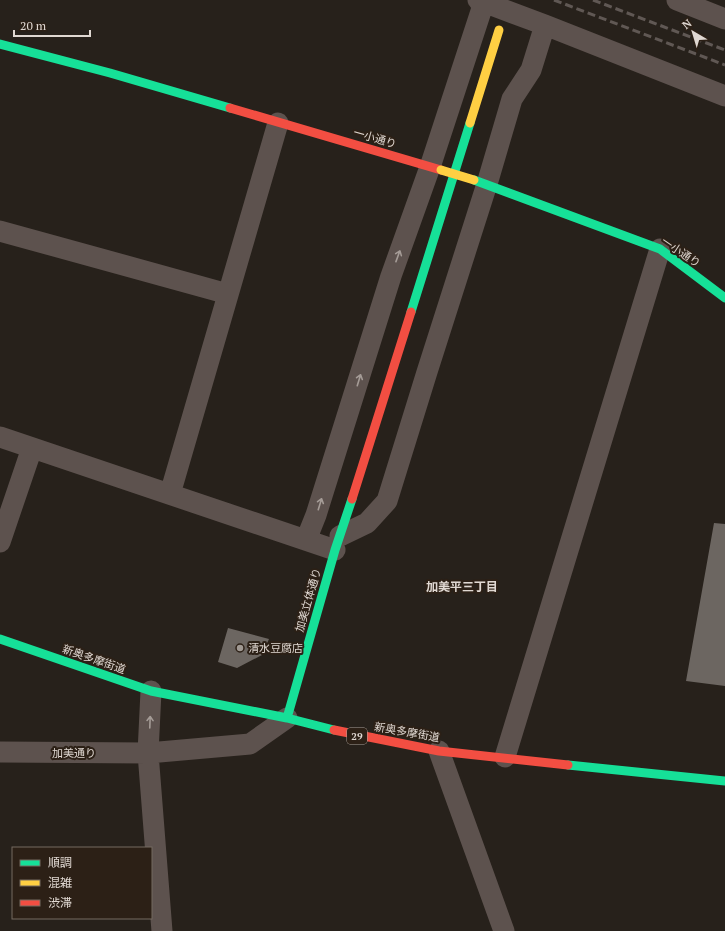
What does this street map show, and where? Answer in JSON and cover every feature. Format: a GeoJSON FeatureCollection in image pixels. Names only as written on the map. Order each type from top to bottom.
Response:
{"type":"FeatureCollection","features":[{"type":"Feature","properties":{"kind":"street"},"geometry":{"type":"LineString","coordinates":[[677,0],[725,19]]}},
{"type":"Feature","properties":{"kind":"street"},"geometry":{"type":"LineString","coordinates":[[306,540],[318,508],[391,276],[436,168],[481,1],[725,96]]}},
{"type":"Feature","properties":{"kind":"street"},"geometry":{"type":"LineString","coordinates":[[0,437],[306,540],[337,543],[367,523],[387,501],[480,182],[512,99],[531,70],[545,25]]}},
{"type":"Feature","properties":{"kind":"street","name":"加美立体通り"},"geometry":{"type":"LineString","coordinates":[[287,718],[337,543],[348,513],[499,30]]}},
{"type":"Feature","properties":{"kind":"street","name":"一小通り"},"geometry":{"type":"LineString","coordinates":[[0,44],[110,73],[480,182],[660,249],[725,298]]}},
{"type":"Feature","properties":{"kind":"street"},"geometry":{"type":"LineString","coordinates":[[170,494],[278,123]]}},
{"type":"Feature","properties":{"kind":"street"},"geometry":{"type":"LineString","coordinates":[[0,231],[228,294]]}},
{"type":"Feature","properties":{"kind":"street"},"geometry":{"type":"LineString","coordinates":[[505,757],[660,249]]}},
{"type":"Feature","properties":{"kind":"street"},"geometry":{"type":"LineString","coordinates":[[0,542],[32,448]]}},
{"type":"Feature","properties":{"kind":"street","name":"新奥多摩街道"},"geometry":{"type":"LineString","coordinates":[[0,639],[151,691],[287,718],[348,734],[439,751],[725,781]]}},
{"type":"Feature","properties":{"kind":"street"},"geometry":{"type":"LineString","coordinates":[[151,691],[148,753],[162,931]]}},
{"type":"Feature","properties":{"kind":"street","name":"加美通り"},"geometry":{"type":"LineString","coordinates":[[0,752],[148,753],[250,744],[287,718]]}},
{"type":"Feature","properties":{"kind":"street"},"geometry":{"type":"LineString","coordinates":[[439,751],[504,931]]}},
{"type":"Feature","properties":{"kind":"building"},"geometry":{"type":"Polygon","coordinates":[[[714,523],[725,524],[725,686],[686,681],[714,523]]]}},
{"type":"Feature","properties":{"kind":"building"},"geometry":{"type":"Polygon","coordinates":[[[228,628],[269,639],[262,655],[237,668],[218,662],[228,628]]]}},
{"type":"Feature","properties":{"kind":"railway"},"geometry":{"type":"LineString","coordinates":[[554,0],[725,65]]}},
{"type":"Feature","properties":{"kind":"railway"},"geometry":{"type":"LineString","coordinates":[[593,0],[725,50]]}},
{"type":"Feature","properties":{"kind":"traffic: fast"},"geometry":{"type":"LineString","coordinates":[[0,44],[110,73],[230,108]]}},
{"type":"Feature","properties":{"kind":"traffic: fast"},"geometry":{"type":"LineString","coordinates":[[411,312],[470,123]]}},
{"type":"Feature","properties":{"kind":"traffic: fast"},"geometry":{"type":"LineString","coordinates":[[474,180],[660,249],[725,298]]}},
{"type":"Feature","properties":{"kind":"traffic: fast"},"geometry":{"type":"LineString","coordinates":[[287,718],[335,550],[352,499]]}},
{"type":"Feature","properties":{"kind":"traffic: fast"},"geometry":{"type":"LineString","coordinates":[[0,639],[151,691],[287,718],[334,730]]}},
{"type":"Feature","properties":{"kind":"traffic: fast"},"geometry":{"type":"LineString","coordinates":[[568,765],[725,781]]}},
{"type":"Feature","properties":{"kind":"traffic: slow"},"geometry":{"type":"LineString","coordinates":[[470,123],[499,30]]}},
{"type":"Feature","properties":{"kind":"traffic: slow"},"geometry":{"type":"LineString","coordinates":[[441,170],[474,180]]}},
{"type":"Feature","properties":{"kind":"traffic: jam"},"geometry":{"type":"LineString","coordinates":[[230,108],[441,170]]}},
{"type":"Feature","properties":{"kind":"traffic: jam"},"geometry":{"type":"LineString","coordinates":[[352,499],[411,312]]}},
{"type":"Feature","properties":{"kind":"traffic: jam"},"geometry":{"type":"LineString","coordinates":[[334,730],[439,751],[568,765]]}},
{"type":"Feature","properties":{"kind":"place","name":"清水豆腐店"},"geometry":{"type":"Point","coordinates":[240,648]}},
{"type":"Feature","properties":{"kind":"district","name":"加美平三丁目"},"geometry":{"type":"Point","coordinates":[462,587]}}]}
